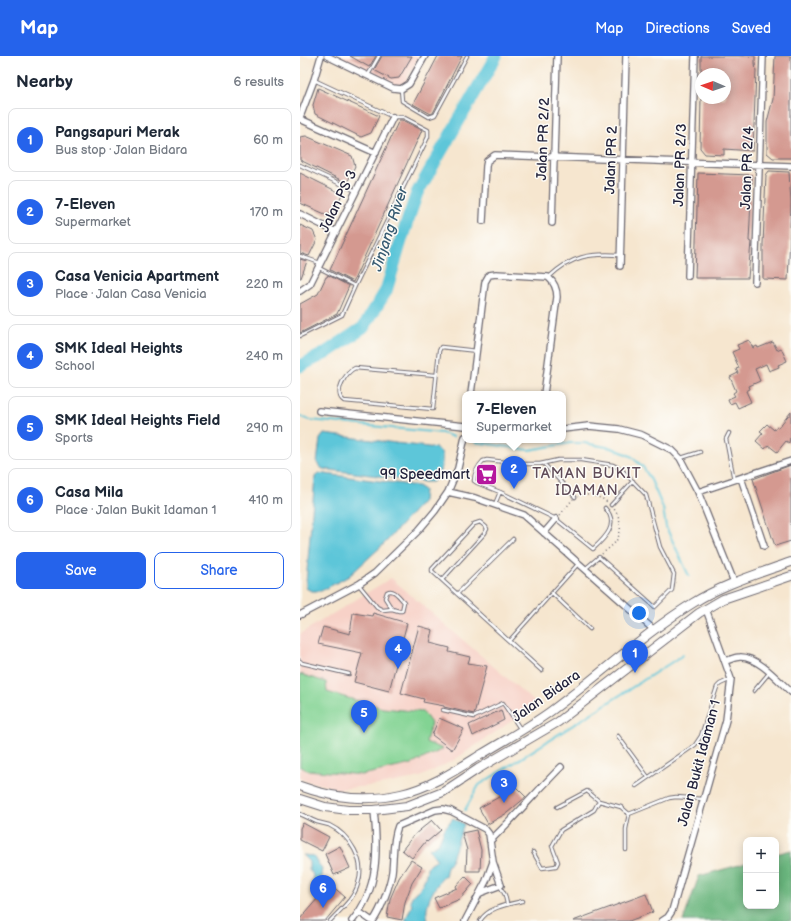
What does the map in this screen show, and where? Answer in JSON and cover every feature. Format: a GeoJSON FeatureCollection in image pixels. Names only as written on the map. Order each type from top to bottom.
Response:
{"type":"FeatureCollection","features":[{"type":"Feature","properties":{"kind":"main road","name":"Jalan Bidara"},"geometry":{"type":"LineString","coordinates":[[300,786],[313,791],[329,794],[355,798],[370,798],[402,794],[437,781],[552,710],[654,630],[697,601],[734,582],[791,562]]}},
{"type":"Feature","properties":{"kind":"main road","name":"Jalan Bidara"},"geometry":{"type":"LineString","coordinates":[[300,799],[325,807],[348,810],[374,810],[407,806],[443,792],[558,722],[706,609],[733,595],[791,576]]}},
{"type":"Feature","properties":{"kind":"street"},"geometry":{"type":"LineString","coordinates":[[321,56],[300,118],[376,153]]}},
{"type":"Feature","properties":{"kind":"street"},"geometry":{"type":"LineString","coordinates":[[327,56],[338,58],[368,76],[393,88],[401,88],[409,84],[425,56]]}},
{"type":"Feature","properties":{"kind":"street","name":"Jalan PR 2/2"},"geometry":{"type":"LineString","coordinates":[[552,223],[557,56]]}},
{"type":"Feature","properties":{"kind":"street","name":"Jalan PR 2"},"geometry":{"type":"LineString","coordinates":[[620,266],[626,56]]}},
{"type":"Feature","properties":{"kind":"street","name":"Jalan PR 2/3"},"geometry":{"type":"LineString","coordinates":[[688,276],[695,56]]}},
{"type":"Feature","properties":{"kind":"street","name":"Jalan PR 2/4"},"geometry":{"type":"LineString","coordinates":[[755,282],[764,56]]}},
{"type":"Feature","properties":{"kind":"street","name":"Jalan PS 3"},"geometry":{"type":"LineString","coordinates":[[300,291],[310,284],[320,266],[393,118]]}},
{"type":"Feature","properties":{"kind":"street"},"geometry":{"type":"LineString","coordinates":[[483,221],[486,166],[487,161],[495,155],[791,166]]}},
{"type":"Feature","properties":{"kind":"street"},"geometry":{"type":"LineString","coordinates":[[300,214],[336,232]]}},
{"type":"Feature","properties":{"kind":"street"},"geometry":{"type":"LineString","coordinates":[[472,391],[485,282],[489,276],[496,274],[548,277],[556,288],[557,298],[544,391]]}},
{"type":"Feature","properties":{"kind":"street"},"geometry":{"type":"LineString","coordinates":[[319,411],[462,426]]}},
{"type":"Feature","properties":{"kind":"street"},"geometry":{"type":"LineString","coordinates":[[566,429],[589,426],[619,429],[642,435],[672,450],[680,458],[698,492],[734,582]]}},
{"type":"Feature","properties":{"kind":"street"},"geometry":{"type":"LineString","coordinates":[[300,615],[359,584],[375,573],[419,530],[448,492],[458,468],[464,443]]}},
{"type":"Feature","properties":{"kind":"street"},"geometry":{"type":"LineString","coordinates":[[698,492],[791,461]]}},
{"type":"Feature","properties":{"kind":"street"},"geometry":{"type":"LineString","coordinates":[[741,478],[764,546]]}},
{"type":"Feature","properties":{"kind":"street"},"geometry":{"type":"LineString","coordinates":[[448,492],[475,498],[524,515],[654,630]]}},
{"type":"Feature","properties":{"kind":"street"},"geometry":{"type":"LineString","coordinates":[[544,533],[556,519]]}},
{"type":"Feature","properties":{"kind":"street","name":"Jalan Bukit Idaman 1"},"geometry":{"type":"LineString","coordinates":[[662,921],[668,917],[672,911],[726,720],[732,679],[706,609]]}},
{"type":"Feature","properties":{"kind":"street"},"geometry":{"type":"LineString","coordinates":[[725,661],[740,657],[750,659],[761,665],[791,692]]}},
{"type":"Feature","properties":{"kind":"street"},"geometry":{"type":"LineString","coordinates":[[490,841],[510,822],[561,767]]}},
{"type":"Feature","properties":{"kind":"street"},"geometry":{"type":"LineString","coordinates":[[359,912],[373,921],[382,903],[392,873],[393,845],[398,826],[435,810],[443,809],[451,811],[485,829],[489,834],[493,862],[501,883],[500,886],[480,892]]}},
{"type":"Feature","properties":{"kind":"street"},"geometry":{"type":"LineString","coordinates":[[352,921],[359,912],[368,892],[375,870],[377,849],[374,810]]}},
{"type":"Feature","properties":{"kind":"street"},"geometry":{"type":"LineString","coordinates":[[464,921],[486,881],[493,862]]}},
{"type":"Feature","properties":{"kind":"lane"},"geometry":{"type":"LineString","coordinates":[[368,76],[379,56]]}},
{"type":"Feature","properties":{"kind":"lane"},"geometry":{"type":"LineString","coordinates":[[401,88],[402,101],[430,116],[435,115],[467,56]]}},
{"type":"Feature","properties":{"kind":"lane"},"geometry":{"type":"LineString","coordinates":[[300,336],[342,315],[429,135],[428,130],[403,117],[393,118],[314,80]]}},
{"type":"Feature","properties":{"kind":"lane"},"geometry":{"type":"LineString","coordinates":[[300,165],[356,192]]}},
{"type":"Feature","properties":{"kind":"lane"},"geometry":{"type":"LineString","coordinates":[[548,277],[558,268],[583,256],[591,254],[620,255]]}},
{"type":"Feature","properties":{"kind":"lane"},"geometry":{"type":"LineString","coordinates":[[300,256],[355,286]]}},
{"type":"Feature","properties":{"kind":"lane"},"geometry":{"type":"LineString","coordinates":[[436,375],[354,368],[348,372],[342,383],[339,395],[344,401],[433,409],[439,351],[441,347],[477,351]]}},
{"type":"Feature","properties":{"kind":"lane"},"geometry":{"type":"LineString","coordinates":[[729,433],[726,439],[734,480]]}},
{"type":"Feature","properties":{"kind":"lane"},"geometry":{"type":"LineString","coordinates":[[680,458],[700,452]]}},
{"type":"Feature","properties":{"kind":"lane"},"geometry":{"type":"LineString","coordinates":[[585,569],[599,557],[655,607],[672,590],[674,574],[660,547],[646,495],[621,469],[613,465],[581,460],[558,460],[544,464],[483,461],[474,477],[474,481],[556,519],[593,550],[610,530],[610,514],[605,508]]}},
{"type":"Feature","properties":{"kind":"lane"},"geometry":{"type":"LineString","coordinates":[[544,464],[575,497]]}},
{"type":"Feature","properties":{"kind":"lane"},"geometry":{"type":"LineString","coordinates":[[611,505],[633,481]]}},
{"type":"Feature","properties":{"kind":"lane"},"geometry":{"type":"LineString","coordinates":[[495,505],[500,492]]}},
{"type":"Feature","properties":{"kind":"lane"},"geometry":{"type":"LineString","coordinates":[[442,580],[486,533],[486,527],[480,522],[474,524],[432,569],[432,571],[542,671]]}},
{"type":"Feature","properties":{"kind":"lane"},"geometry":{"type":"LineString","coordinates":[[457,594],[513,539]]}},
{"type":"Feature","properties":{"kind":"lane"},"geometry":{"type":"LineString","coordinates":[[509,641],[578,563]]}},
{"type":"Feature","properties":{"kind":"lane"},"geometry":{"type":"LineString","coordinates":[[359,584],[377,607],[383,610],[392,609],[399,612],[402,611],[404,602],[393,591],[386,594],[385,598],[392,609]]}},
{"type":"Feature","properties":{"kind":"lane"},"geometry":{"type":"LineString","coordinates":[[552,593],[590,629]]}},
{"type":"Feature","properties":{"kind":"lane"},"geometry":{"type":"LineString","coordinates":[[300,662],[349,674]]}},
{"type":"Feature","properties":{"kind":"lane"},"geometry":{"type":"LineString","coordinates":[[754,691],[769,672]]}},
{"type":"Feature","properties":{"kind":"lane"},"geometry":{"type":"LineString","coordinates":[[636,786],[695,745],[701,736],[716,688],[720,684],[732,679]]}},
{"type":"Feature","properties":{"kind":"lane"},"geometry":{"type":"LineString","coordinates":[[443,710],[474,717],[503,703],[521,730]]}},
{"type":"Feature","properties":{"kind":"lane"},"geometry":{"type":"LineString","coordinates":[[618,736],[648,777]]}},
{"type":"Feature","properties":{"kind":"lane"},"geometry":{"type":"LineString","coordinates":[[557,807],[587,791],[599,800],[621,807],[629,814]]}},
{"type":"Feature","properties":{"kind":"lane"},"geometry":{"type":"LineString","coordinates":[[629,814],[669,798],[676,797],[703,799]]}},
{"type":"Feature","properties":{"kind":"lane"},"geometry":{"type":"LineString","coordinates":[[533,852],[542,868],[556,866],[558,862],[552,846],[560,830],[594,810],[599,800]]}},
{"type":"Feature","properties":{"kind":"lane"},"geometry":{"type":"LineString","coordinates":[[300,814],[316,822],[329,825],[341,833],[352,845],[358,856],[360,873],[358,885],[351,899],[330,921]]}},
{"type":"Feature","properties":{"kind":"lane"},"geometry":{"type":"LineString","coordinates":[[626,850],[626,829],[629,814]]}},
{"type":"Feature","properties":{"kind":"lane"},"geometry":{"type":"LineString","coordinates":[[500,886],[505,895],[507,904]]}},
{"type":"Feature","properties":{"kind":"lane"},"geometry":{"type":"LineString","coordinates":[[480,921],[486,913],[507,904],[523,901]]}},
{"type":"Feature","properties":{"kind":"path"},"geometry":{"type":"LineString","coordinates":[[556,519],[575,497],[580,494],[602,498],[611,505]]}},
{"type":"Feature","properties":{"kind":"shaded area"},"geometry":{"type":"Polygon","coordinates":[[[343,56],[419,56],[405,83],[393,86],[341,59],[343,56]]]}},
{"type":"Feature","properties":{"kind":"shaded area"},"geometry":{"type":"Polygon","coordinates":[[[391,578],[537,704],[454,760],[420,777],[379,785],[338,789],[303,780],[300,778],[300,634],[391,578]]]}},
{"type":"Feature","properties":{"kind":"green space"},"geometry":{"type":"Polygon","coordinates":[[[300,674],[326,682],[327,692],[383,708],[423,712],[431,723],[426,742],[443,749],[412,764],[362,775],[307,770],[300,767],[300,674]]]}},
{"type":"Feature","properties":{"kind":"green space"},"geometry":{"type":"Polygon","coordinates":[[[791,850],[791,921],[683,921],[699,876],[743,864],[743,909],[779,909],[779,853],[791,850]]]}},
{"type":"Feature","properties":{"kind":"water"},"geometry":{"type":"Polygon","coordinates":[[[324,434],[436,448],[442,453],[441,469],[433,482],[425,482],[323,469],[317,463],[320,439],[324,434]]]}},
{"type":"Feature","properties":{"kind":"water"},"geometry":{"type":"Polygon","coordinates":[[[318,473],[418,486],[424,490],[423,501],[385,543],[349,576],[321,591],[311,591],[306,588],[306,583],[315,477],[318,473]]]}},
{"type":"Feature","properties":{"kind":"water"},"geometry":{"type":"Polygon","coordinates":[[[453,818],[464,824],[451,861],[447,867],[445,876],[443,876],[430,897],[427,909],[428,921],[405,921],[412,905],[410,901],[423,883],[427,867],[437,860],[429,849],[438,844],[445,828],[453,818]]]}},
{"type":"Feature","properties":{"kind":"water"},"geometry":{"type":"Polygon","coordinates":[[[302,855],[314,856],[322,868],[321,877],[317,879],[317,886],[311,886],[313,875],[309,869],[309,862],[302,855]]]}},
{"type":"Feature","properties":{"kind":"building"},"geometry":{"type":"Polygon","coordinates":[[[350,56],[376,56],[369,67],[350,56]]]}},
{"type":"Feature","properties":{"kind":"building"},"geometry":{"type":"Polygon","coordinates":[[[382,56],[412,56],[399,78],[391,79],[374,70],[382,56]]]}},
{"type":"Feature","properties":{"kind":"building"},"geometry":{"type":"Polygon","coordinates":[[[438,56],[462,56],[433,113],[431,114],[413,104],[438,56]]]}},
{"type":"Feature","properties":{"kind":"building"},"geometry":{"type":"Polygon","coordinates":[[[701,56],[755,56],[756,71],[753,151],[724,149],[724,155],[705,154],[700,148],[701,104],[731,104],[731,68],[701,68],[701,56]]]}},
{"type":"Feature","properties":{"kind":"building"},"geometry":{"type":"Polygon","coordinates":[[[775,56],[791,56],[791,158],[773,158],[767,153],[767,122],[773,99],[775,56]]]}},
{"type":"Feature","properties":{"kind":"building"},"geometry":{"type":"Polygon","coordinates":[[[318,88],[379,116],[371,133],[361,137],[315,114],[313,105],[318,88]]]}},
{"type":"Feature","properties":{"kind":"building"},"geometry":{"type":"Polygon","coordinates":[[[399,120],[422,130],[353,282],[330,270],[399,120]]]}},
{"type":"Feature","properties":{"kind":"building"},"geometry":{"type":"Polygon","coordinates":[[[306,136],[352,156],[355,166],[347,183],[300,160],[300,137],[306,136]]]}},
{"type":"Feature","properties":{"kind":"building"},"geometry":{"type":"Polygon","coordinates":[[[769,171],[789,172],[791,202],[788,280],[763,279],[766,175],[769,171]]]}},
{"type":"Feature","properties":{"kind":"building"},"geometry":{"type":"Polygon","coordinates":[[[300,173],[342,194],[334,212],[325,214],[300,203],[300,173]]]}},
{"type":"Feature","properties":{"kind":"building"},"geometry":{"type":"Polygon","coordinates":[[[698,173],[752,175],[752,184],[750,184],[749,192],[751,200],[749,241],[751,242],[748,278],[695,278],[698,173]]]}},
{"type":"Feature","properties":{"kind":"building"},"geometry":{"type":"Polygon","coordinates":[[[300,225],[313,231],[317,240],[309,256],[300,253],[300,225]]]}},
{"type":"Feature","properties":{"kind":"building"},"geometry":{"type":"Polygon","coordinates":[[[300,259],[307,261],[301,278],[300,278],[300,259]]]}},
{"type":"Feature","properties":{"kind":"building"},"geometry":{"type":"Polygon","coordinates":[[[328,275],[349,286],[337,314],[300,333],[300,304],[318,294],[328,275]]]}},
{"type":"Feature","properties":{"kind":"building"},"geometry":{"type":"Polygon","coordinates":[[[749,340],[753,348],[757,346],[758,348],[773,342],[777,350],[781,348],[787,361],[778,365],[779,367],[769,371],[766,364],[755,369],[760,381],[749,386],[750,389],[746,391],[751,402],[738,408],[735,402],[730,404],[728,399],[735,396],[733,393],[736,391],[730,377],[738,373],[736,369],[739,368],[732,352],[739,349],[737,345],[749,340]]]}},
{"type":"Feature","properties":{"kind":"building"},"geometry":{"type":"Polygon","coordinates":[[[791,412],[791,439],[790,438],[789,443],[786,441],[777,452],[768,445],[765,449],[756,441],[763,433],[760,431],[767,424],[774,430],[776,427],[778,428],[791,412]]]}},
{"type":"Feature","properties":{"kind":"building"},"geometry":{"type":"Polygon","coordinates":[[[791,465],[791,541],[775,546],[753,479],[791,465]]]}},
{"type":"Feature","properties":{"kind":"building"},"geometry":{"type":"Polygon","coordinates":[[[353,613],[372,616],[373,613],[407,623],[389,691],[354,682],[362,653],[318,644],[323,627],[350,634],[353,613]]]}},
{"type":"Feature","properties":{"kind":"building"},"geometry":{"type":"Polygon","coordinates":[[[419,626],[433,630],[430,643],[450,648],[449,652],[470,657],[468,663],[487,666],[474,714],[423,702],[424,699],[401,693],[419,626]]]}},
{"type":"Feature","properties":{"kind":"building"},"geometry":{"type":"Polygon","coordinates":[[[501,710],[504,720],[473,736],[469,725],[501,710]]]}},
{"type":"Feature","properties":{"kind":"building"},"geometry":{"type":"Polygon","coordinates":[[[439,718],[464,729],[452,750],[432,735],[439,718]]]}},
{"type":"Feature","properties":{"kind":"building"},"geometry":{"type":"Polygon","coordinates":[[[512,783],[526,797],[507,813],[488,824],[479,808],[499,797],[512,783]]]}},
{"type":"Feature","properties":{"kind":"building"},"geometry":{"type":"Polygon","coordinates":[[[432,820],[441,830],[427,842],[426,841],[412,858],[402,850],[414,835],[432,820]]]}},
{"type":"Feature","properties":{"kind":"building"},"geometry":{"type":"Polygon","coordinates":[[[303,823],[329,837],[322,851],[300,840],[300,828],[303,823]]]}},
{"type":"Feature","properties":{"kind":"building"},"geometry":{"type":"Polygon","coordinates":[[[476,830],[481,850],[480,871],[466,871],[467,850],[462,833],[476,830]]]}},
{"type":"Feature","properties":{"kind":"building"},"geometry":{"type":"Polygon","coordinates":[[[340,846],[350,868],[334,875],[325,854],[340,846]]]}},
{"type":"Feature","properties":{"kind":"building"},"geometry":{"type":"Polygon","coordinates":[[[411,860],[422,867],[412,883],[405,902],[402,920],[387,917],[390,899],[399,878],[411,860]]]}},
{"type":"Feature","properties":{"kind":"building"},"geometry":{"type":"Polygon","coordinates":[[[465,876],[473,884],[460,899],[439,908],[434,898],[457,888],[456,886],[465,876]]]}},
{"type":"Feature","properties":{"kind":"building"},"geometry":{"type":"Polygon","coordinates":[[[330,884],[345,897],[325,921],[300,921],[300,919],[330,884]]]}},
{"type":"Feature","properties":{"kind":"building"},"geometry":{"type":"Polygon","coordinates":[[[646,894],[653,912],[629,921],[573,921],[646,894]]]}},
{"type":"Feature","properties":{"kind":"waterway","name":"Jinjang River"},"geometry":{"type":"LineString","coordinates":[[300,366],[324,354],[363,328],[386,291],[417,193],[496,56]]}},
{"type":"Feature","properties":{"kind":"waterway"},"geometry":{"type":"LineString","coordinates":[[300,416],[310,420],[442,433],[453,437]]}},
{"type":"Feature","properties":{"kind":"waterway"},"geometry":{"type":"LineString","coordinates":[[482,443],[529,450],[570,443],[584,443],[612,448],[631,456],[643,467],[651,480],[663,508],[666,527],[689,576]]}},
{"type":"Feature","properties":{"kind":"waterway"},"geometry":{"type":"LineString","coordinates":[[465,810],[479,785],[683,655]]}},
{"type":"Feature","properties":{"kind":"place","name":"99 Speedmart"},"geometry":{"type":"Point","coordinates":[486,474]}},
{"type":"Feature","properties":{"kind":"place","name":"7-Eleven"},"geometry":{"type":"Point","coordinates":[514,489]}},
{"type":"Feature","properties":{"kind":"place","name":"SMK Ideal Heights"},"geometry":{"type":"Point","coordinates":[398,669]}},
{"type":"Feature","properties":{"kind":"place","name":"Pangsapuri Merak"},"geometry":{"type":"Point","coordinates":[635,673]}},
{"type":"Feature","properties":{"kind":"place","name":"SMK Ideal Heights Field"},"geometry":{"type":"Point","coordinates":[364,733]}},
{"type":"Feature","properties":{"kind":"place","name":"Casa Venicia Apartment"},"geometry":{"type":"Point","coordinates":[504,803]}},
{"type":"Feature","properties":{"kind":"place","name":"Casa Mila"},"geometry":{"type":"Point","coordinates":[323,908]}},
{"type":"Feature","properties":{"kind":"district","name":"TAMAN BUKIT IDAMAN"},"geometry":{"type":"Point","coordinates":[587,482]}}]}
